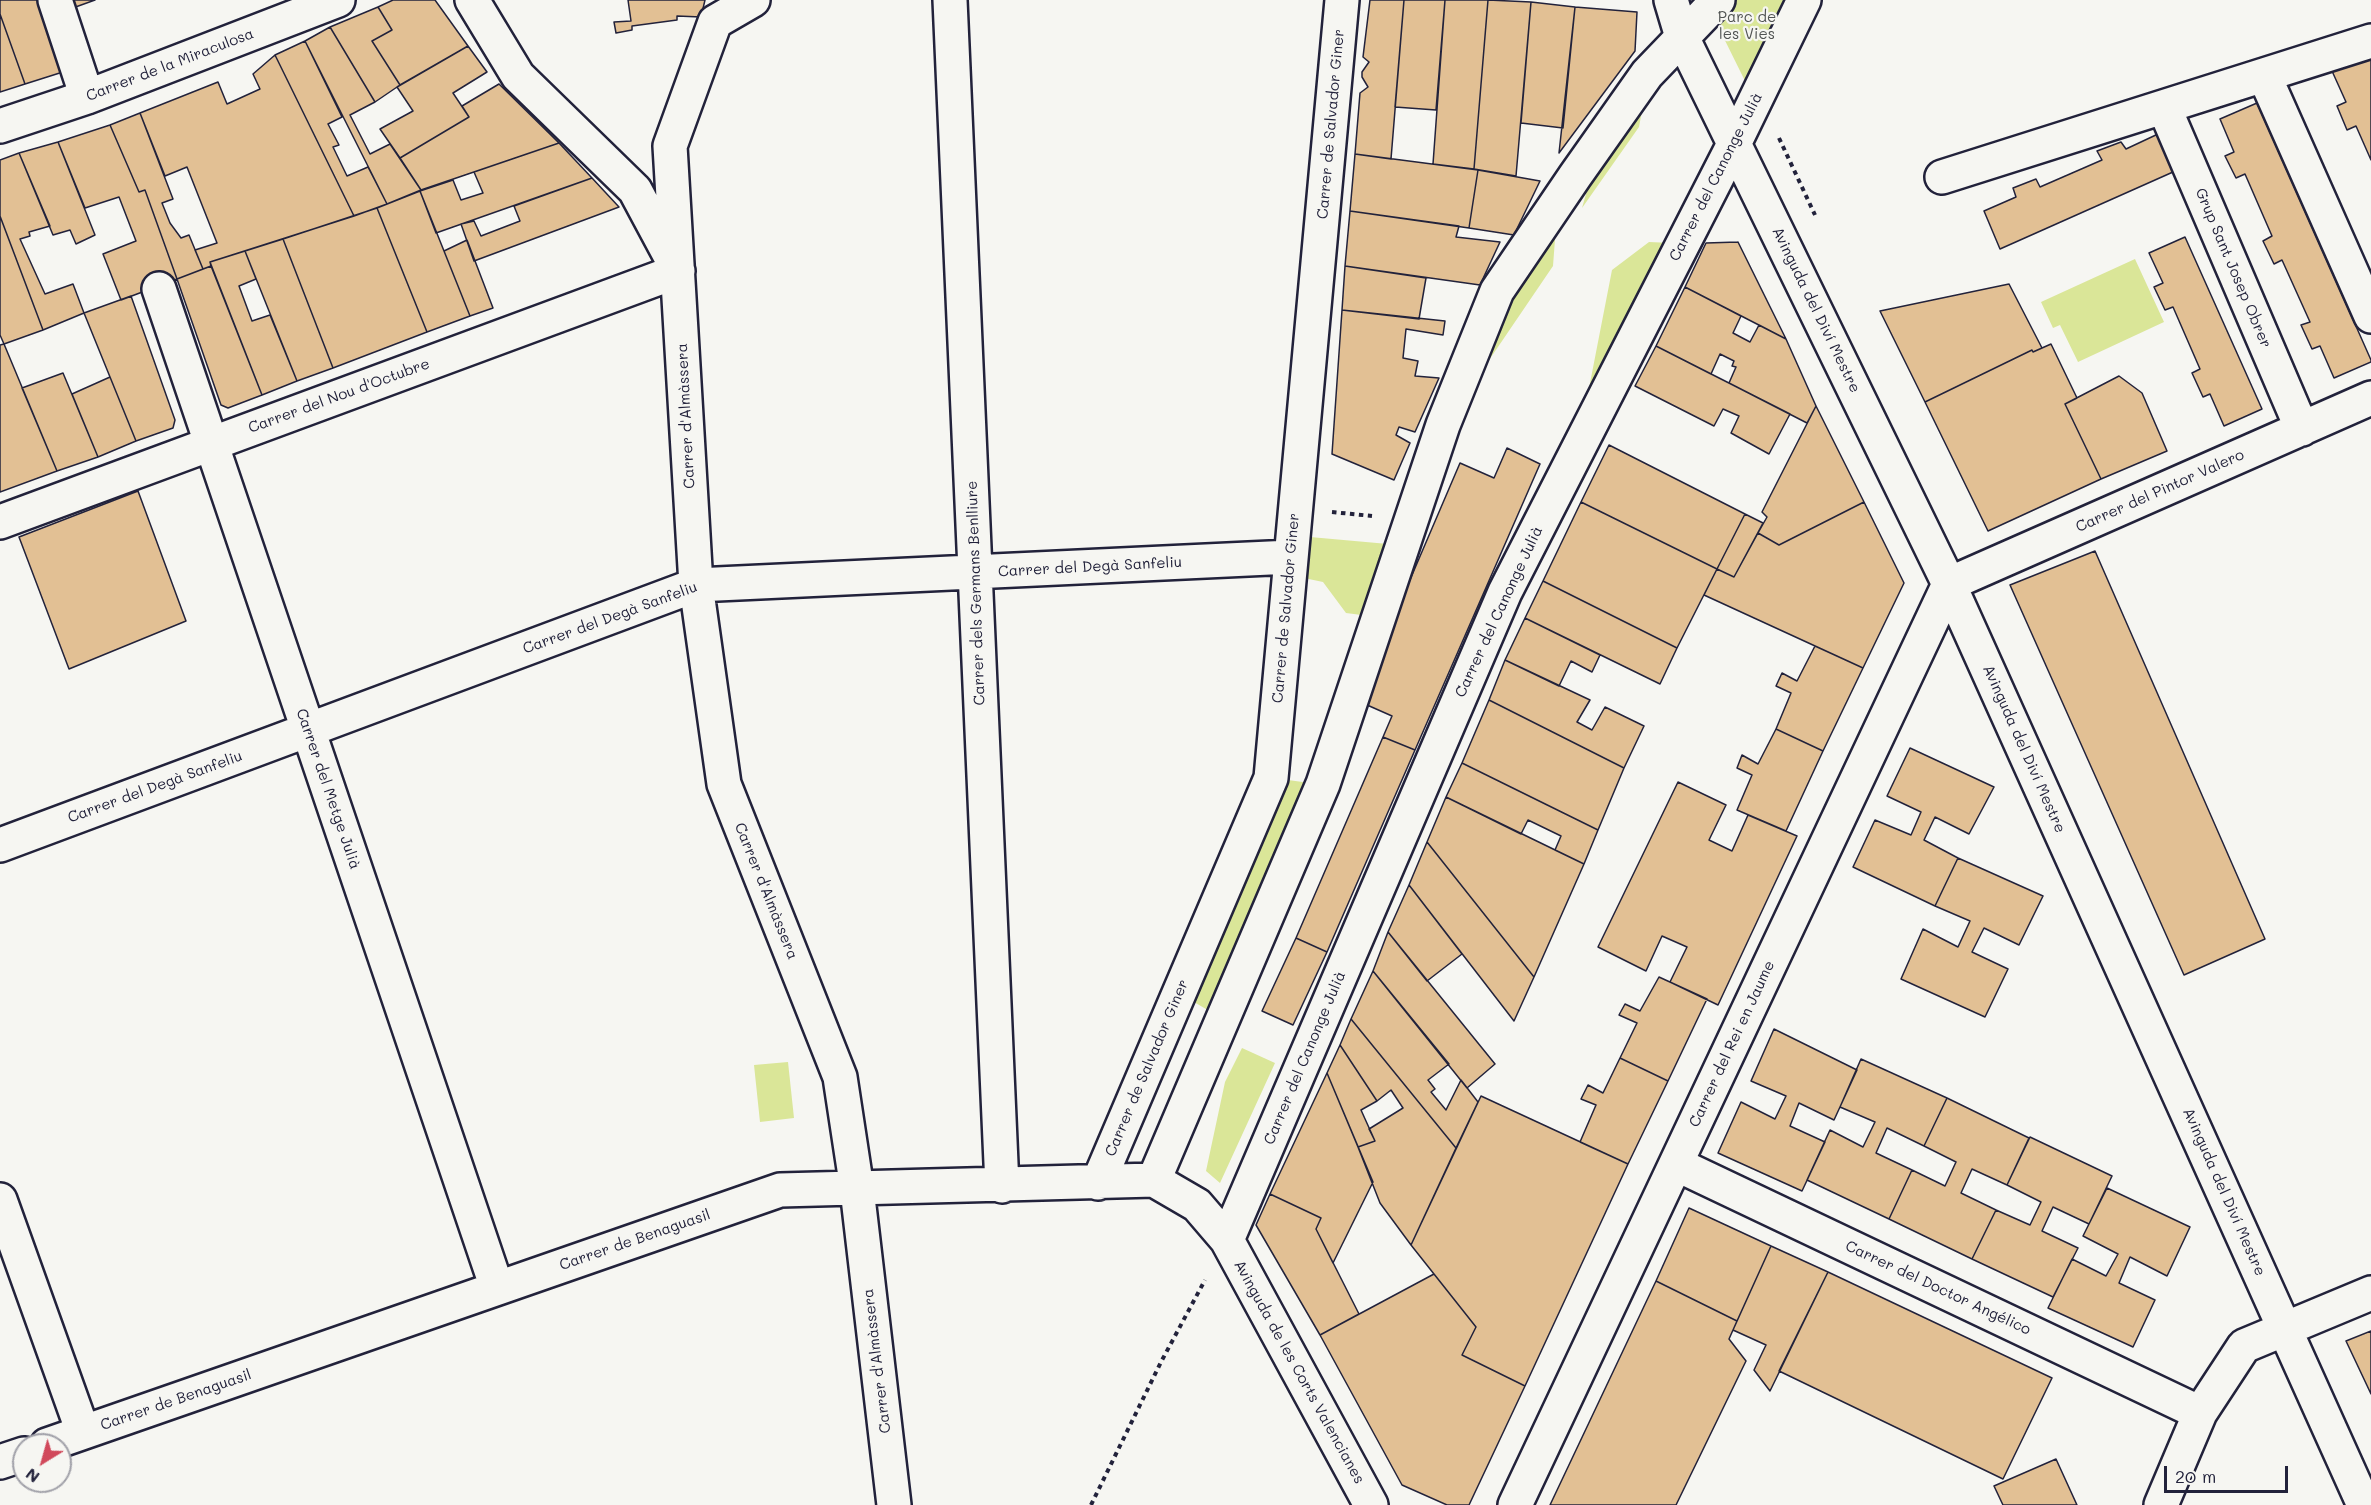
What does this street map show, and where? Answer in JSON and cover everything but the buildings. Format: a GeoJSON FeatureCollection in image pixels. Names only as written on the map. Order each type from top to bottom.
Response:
{"type":"FeatureCollection","features":[{"type":"Feature","properties":{"kind":"street"},"geometry":{"type":"LineString","coordinates":[[55,0],[87,97]]}},
{"type":"Feature","properties":{"kind":"street","name":"Carrer de la Miraculosa"},"geometry":{"type":"LineString","coordinates":[[0,126],[87,97],[301,7],[338,0]]}},
{"type":"Feature","properties":{"kind":"street"},"geometry":{"type":"LineString","coordinates":[[472,0],[518,76],[635,190],[678,271]]}},
{"type":"Feature","properties":{"kind":"street","name":"Carrer d'Almàssera"},"geometry":{"type":"LineString","coordinates":[[753,0],[716,22],[670,146],[696,585],[724,784],[840,1077],[857,1189],[894,1505]]}},
{"type":"Feature","properties":{"kind":"street","name":"Carrer dels Germans Benlliure"},"geometry":{"type":"LineString","coordinates":[[950,0],[1002,1186]]}},
{"type":"Feature","properties":{"kind":"street","name":"Carrer de Salvador Giner"},"geometry":{"type":"LineString","coordinates":[[1098,1183],[1270,778],[1342,0]]}},
{"type":"Feature","properties":{"kind":"street","name":"Avinguda del Diví Mestre"},"geometry":{"type":"LineString","coordinates":[[1671,0],[1682,37],[1949,584],[2364,1505]]}},
{"type":"Feature","properties":{"kind":"street"},"geometry":{"type":"LineString","coordinates":[[1227,1240],[1197,1205],[1154,1180],[1323,784],[1443,425],[1497,291],[1647,74],[1718,0]]}},
{"type":"Feature","properties":{"kind":"street","name":"Carrer del Canonge Julià"},"geometry":{"type":"LineString","coordinates":[[1227,1240],[1505,592],[1735,142],[1804,0]]}},
{"type":"Feature","properties":{"kind":"street"},"geometry":{"type":"LineString","coordinates":[[1942,177],[2371,41]]}},
{"type":"Feature","properties":{"kind":"street"},"geometry":{"type":"LineString","coordinates":[[2264,75],[2371,316]]}},
{"type":"Feature","properties":{"kind":"street","name":"Grup Sant Josep Obrer"},"geometry":{"type":"LineString","coordinates":[[2164,107],[2302,429]]}},
{"type":"Feature","properties":{"kind":"street","name":"Carrer del Nou d'Octubre"},"geometry":{"type":"LineString","coordinates":[[0,522],[678,271]]}},
{"type":"Feature","properties":{"kind":"street","name":"Carrer del Metge Julià"},"geometry":{"type":"LineString","coordinates":[[159,289],[497,1288]]}},
{"type":"Feature","properties":{"kind":"street","name":"Carrer del Pintor Valero"},"geometry":{"type":"LineString","coordinates":[[1949,584],[2371,398]]}},
{"type":"Feature","properties":{"kind":"street","name":"Carrer del Degà Sanfeliu"},"geometry":{"type":"LineString","coordinates":[[0,845],[696,585],[1291,558]]}},
{"type":"Feature","properties":{"kind":"street","name":"Carrer del Rei en Jaume"},"geometry":{"type":"LineString","coordinates":[[1515,1505],[1949,584]]}},
{"type":"Feature","properties":{"kind":"street","name":"Carrer del Doctor Angélico"},"geometry":{"type":"LineString","coordinates":[[1676,1164],[2200,1413]]}},
{"type":"Feature","properties":{"kind":"street","name":"Carrer de Benaguasil"},"geometry":{"type":"LineString","coordinates":[[72,1436],[780,1190],[1002,1186],[1154,1180]]}},
{"type":"Feature","properties":{"kind":"street"},"geometry":{"type":"LineString","coordinates":[[0,1200],[83,1432]]}},
{"type":"Feature","properties":{"kind":"street","name":"Avinguda de les Corts Valencianes"},"geometry":{"type":"LineString","coordinates":[[1227,1240],[1371,1505]]}},
{"type":"Feature","properties":{"kind":"street"},"geometry":{"type":"LineString","coordinates":[[2161,1505],[2200,1413],[2244,1346],[2371,1293]]}},
{"type":"Feature","properties":{"kind":"path"},"geometry":{"type":"LineString","coordinates":[[1295,508],[1411,521]]}},
{"type":"Feature","properties":{"kind":"path"},"geometry":{"type":"LineString","coordinates":[[1090,1505],[1161,1362],[1227,1240]]}},
{"type":"Feature","properties":{"kind":"green space","name":"Parc de les Vies"},"geometry":{"type":"Polygon","coordinates":[[[1705,0],[1791,0],[1747,85],[1705,0]]]}},
{"type":"Feature","properties":{"kind":"green space"},"geometry":{"type":"Polygon","coordinates":[[[1646,89],[1639,127],[1582,208],[1594,166],[1646,89]]]}},
{"type":"Feature","properties":{"kind":"green space"},"geometry":{"type":"Polygon","coordinates":[[[1556,226],[1553,266],[1483,369],[1489,330],[1556,226]]]}},
{"type":"Feature","properties":{"kind":"green space"},"geometry":{"type":"Polygon","coordinates":[[[1649,242],[1672,243],[1584,414],[1612,270],[1649,242]]]}},
{"type":"Feature","properties":{"kind":"green space"},"geometry":{"type":"Polygon","coordinates":[[[2135,259],[2164,322],[2078,362],[2060,325],[2053,328],[2041,302],[2135,259]]]}},
{"type":"Feature","properties":{"kind":"green space"},"geometry":{"type":"Polygon","coordinates":[[[1310,537],[1388,544],[1377,617],[1346,613],[1323,582],[1304,578],[1310,537]]]}},
{"type":"Feature","properties":{"kind":"green space"},"geometry":{"type":"Polygon","coordinates":[[[1288,780],[1310,783],[1211,1012],[1194,1002],[1288,780]]]}},
{"type":"Feature","properties":{"kind":"green space"},"geometry":{"type":"Polygon","coordinates":[[[1242,1048],[1275,1063],[1220,1183],[1206,1171],[1225,1082],[1242,1048]]]}},
{"type":"Feature","properties":{"kind":"green space"},"geometry":{"type":"Polygon","coordinates":[[[788,1062],[794,1118],[760,1122],[754,1065],[788,1062]]]}}]}
